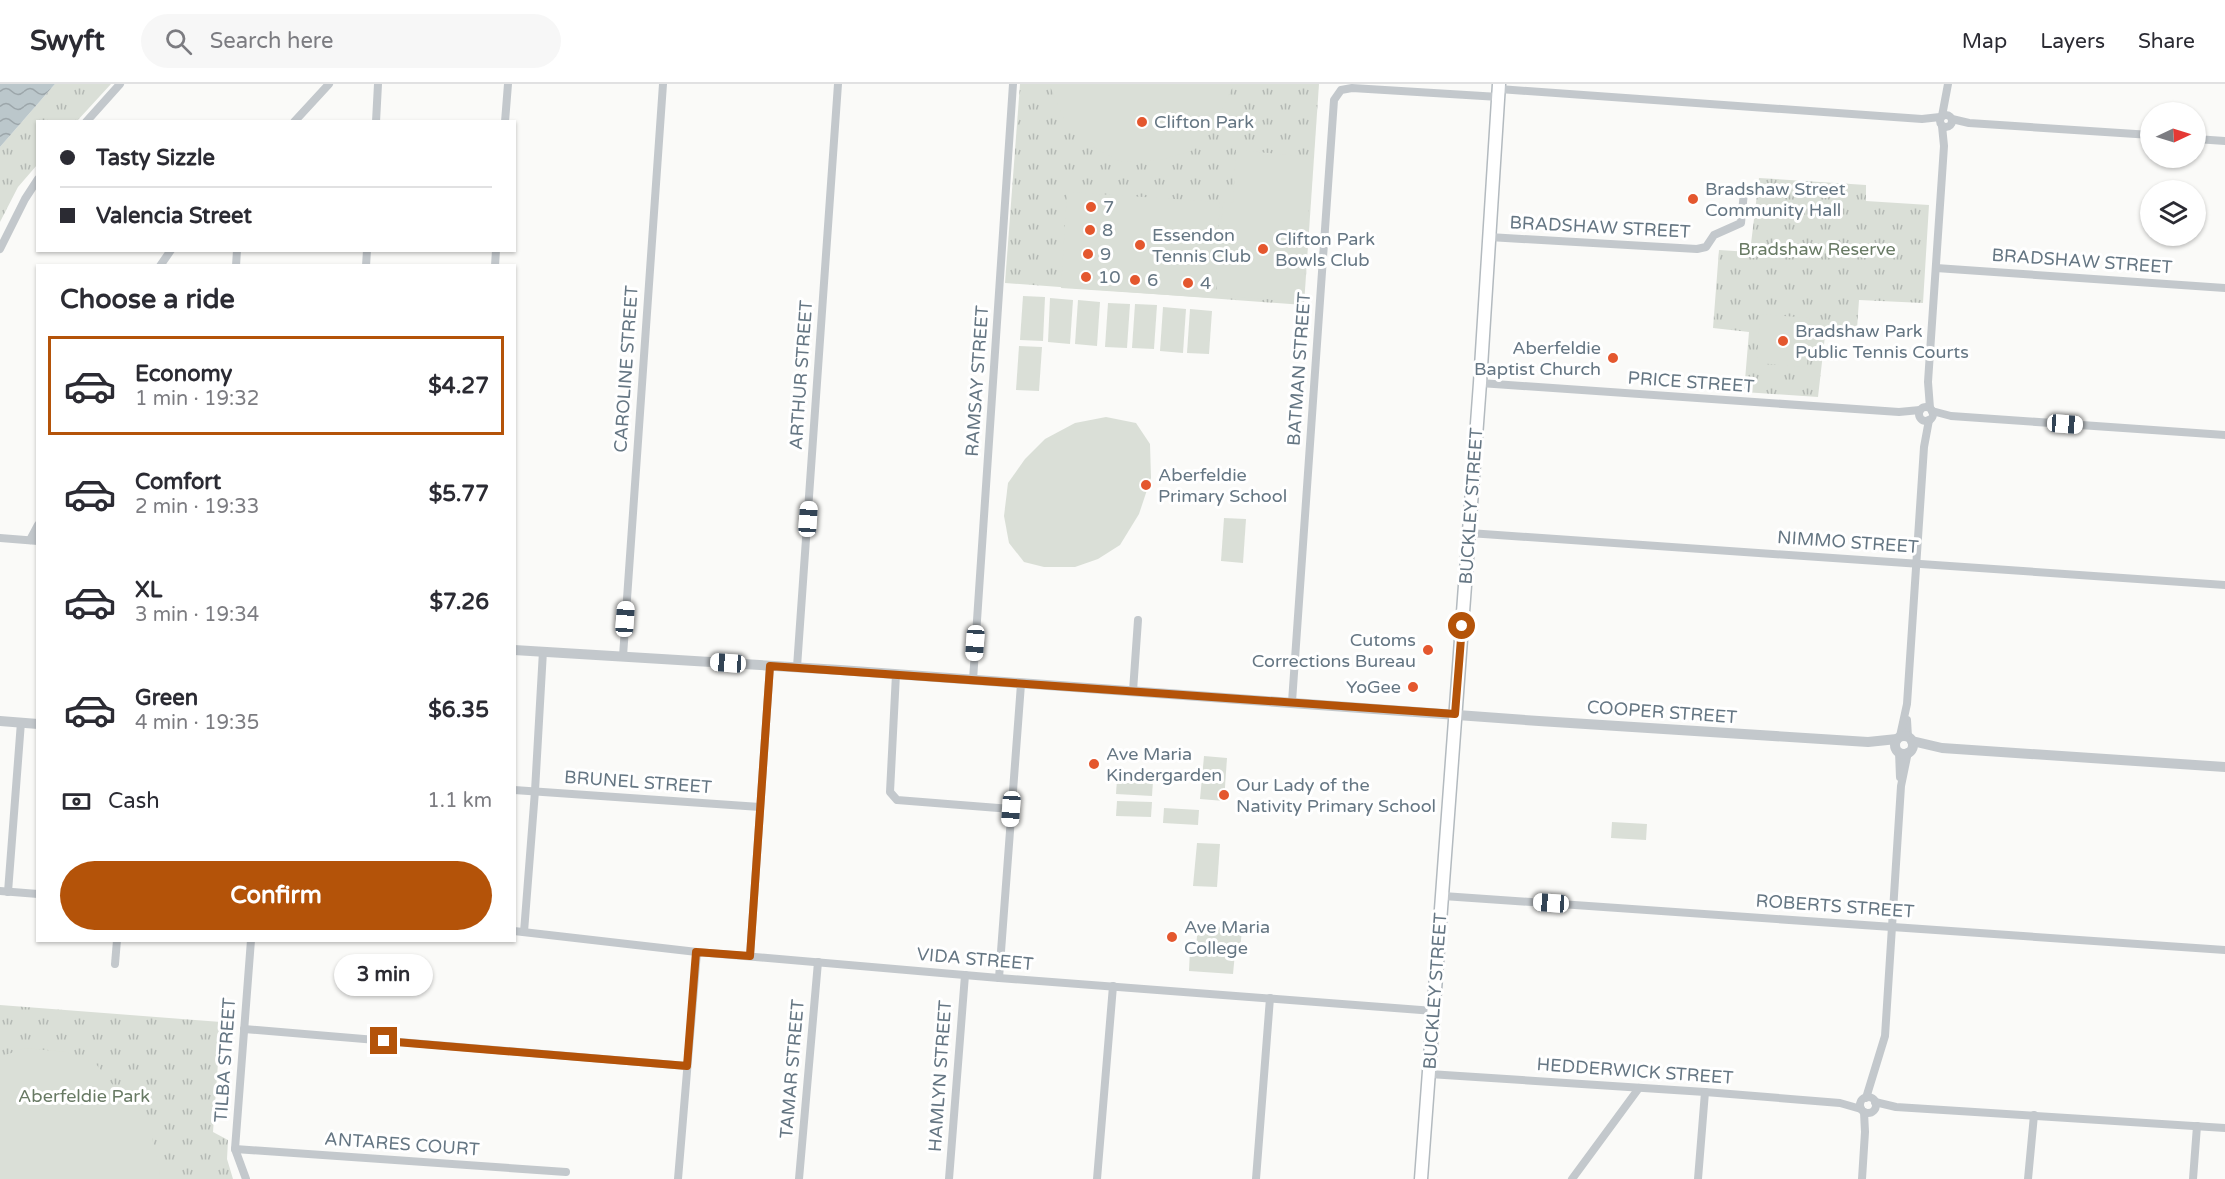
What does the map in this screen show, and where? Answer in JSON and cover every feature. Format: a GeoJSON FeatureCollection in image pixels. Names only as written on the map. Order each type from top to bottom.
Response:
{"type":"FeatureCollection","features":[{"type":"Feature","properties":{"kind":"main road","name":"BUCKLEY STREET"},"geometry":{"type":"LineString","coordinates":[[1421,1179],[1480,383],[1499,90]]}},
{"type":"Feature","properties":{"kind":"street"},"geometry":{"type":"LineString","coordinates":[[88,120],[120,84]]}},
{"type":"Feature","properties":{"kind":"street"},"geometry":{"type":"LineString","coordinates":[[296,120],[329,84]]}},
{"type":"Feature","properties":{"kind":"street"},"geometry":{"type":"LineString","coordinates":[[373,84],[377,95]]}},
{"type":"Feature","properties":{"kind":"street"},"geometry":{"type":"LineString","coordinates":[[376,120],[378,84]]}},
{"type":"Feature","properties":{"kind":"street"},"geometry":{"type":"LineString","coordinates":[[505,120],[508,84]]}},
{"type":"Feature","properties":{"kind":"street","name":"CAROLINE STREET"},"geometry":{"type":"LineString","coordinates":[[623,656],[663,84]]}},
{"type":"Feature","properties":{"kind":"street","name":"ARTHUR STREET"},"geometry":{"type":"LineString","coordinates":[[797,667],[838,84]]}},
{"type":"Feature","properties":{"kind":"street","name":"RAMSAY STREET"},"geometry":{"type":"LineString","coordinates":[[973,680],[1013,84]]}},
{"type":"Feature","properties":{"kind":"street","name":"BATMAN STREET"},"geometry":{"type":"LineString","coordinates":[[1293,702],[1334,100],[1341,90],[1352,88],[1499,90]]}},
{"type":"Feature","properties":{"kind":"street"},"geometry":{"type":"LineString","coordinates":[[1862,1179],[1869,1106],[1885,1036],[1948,88]]}},
{"type":"Feature","properties":{"kind":"street"},"geometry":{"type":"LineString","coordinates":[[1499,90],[2140,134]]}},
{"type":"Feature","properties":{"kind":"street"},"geometry":{"type":"LineString","coordinates":[[2206,140],[2225,141]]}},
{"type":"Feature","properties":{"kind":"street"},"geometry":{"type":"LineString","coordinates":[[0,249],[24,199],[36,182]]}},
{"type":"Feature","properties":{"kind":"street","name":"BRADSHAW STREET"},"geometry":{"type":"LineString","coordinates":[[1489,237],[1697,249],[1706,247],[1714,235],[1741,223],[1744,192]]}},
{"type":"Feature","properties":{"kind":"street","name":"BRADSHAW STREET"},"geometry":{"type":"LineString","coordinates":[[1936,268],[2225,288]]}},
{"type":"Feature","properties":{"kind":"street","name":"PRICE STREET"},"geometry":{"type":"LineString","coordinates":[[1480,383],[2225,435]]}},
{"type":"Feature","properties":{"kind":"street","name":"NIMMO STREET"},"geometry":{"type":"LineString","coordinates":[[1469,533],[2225,585]]}},
{"type":"Feature","properties":{"kind":"street"},"geometry":{"type":"LineString","coordinates":[[0,538],[34,541]]}},
{"type":"Feature","properties":{"kind":"street"},"geometry":{"type":"LineString","coordinates":[[1133,691],[1138,620]]}},
{"type":"Feature","properties":{"kind":"street","name":"COOPER STREET"},"geometry":{"type":"LineString","coordinates":[[516,650],[797,667],[1539,721],[2225,767]]}},
{"type":"Feature","properties":{"kind":"street"},"geometry":{"type":"LineString","coordinates":[[519,932],[535,791],[543,651]]}},
{"type":"Feature","properties":{"kind":"street"},"geometry":{"type":"LineString","coordinates":[[750,956],[770,666]]}},
{"type":"Feature","properties":{"kind":"street"},"geometry":{"type":"LineString","coordinates":[[896,674],[890,792],[897,800],[1011,809]]}},
{"type":"Feature","properties":{"kind":"street"},"geometry":{"type":"LineString","coordinates":[[999,978],[1021,684]]}},
{"type":"Feature","properties":{"kind":"street"},"geometry":{"type":"LineString","coordinates":[[0,721],[36,724]]}},
{"type":"Feature","properties":{"kind":"street"},"geometry":{"type":"LineString","coordinates":[[21,722],[4,892],[36,894]]}},
{"type":"Feature","properties":{"kind":"street","name":"BRUNEL STREET"},"geometry":{"type":"LineString","coordinates":[[516,790],[760,807]]}},
{"type":"Feature","properties":{"kind":"street","name":"ROBERTS STREET"},"geometry":{"type":"LineString","coordinates":[[1443,896],[2225,950]]}},
{"type":"Feature","properties":{"kind":"street","name":"VIDA STREET"},"geometry":{"type":"LineString","coordinates":[[519,932],[696,952],[1434,1011]]}},
{"type":"Feature","properties":{"kind":"street"},"geometry":{"type":"LineString","coordinates":[[115,964],[117,942]]}},
{"type":"Feature","properties":{"kind":"street","name":"TILBA STREET"},"geometry":{"type":"LineString","coordinates":[[246,1179],[235,1149],[251,942]]}},
{"type":"Feature","properties":{"kind":"street"},"geometry":{"type":"LineString","coordinates":[[678,1179],[696,952]]}},
{"type":"Feature","properties":{"kind":"street","name":"TAMAR STREET"},"geometry":{"type":"LineString","coordinates":[[800,1179],[818,962]]}},
{"type":"Feature","properties":{"kind":"street","name":"HAMLYN STREET"},"geometry":{"type":"LineString","coordinates":[[949,1179],[965,975]]}},
{"type":"Feature","properties":{"kind":"street"},"geometry":{"type":"LineString","coordinates":[[1096,1179],[1113,986]]}},
{"type":"Feature","properties":{"kind":"street"},"geometry":{"type":"LineString","coordinates":[[1256,1179],[1270,998]]}},
{"type":"Feature","properties":{"kind":"street"},"geometry":{"type":"LineString","coordinates":[[244,1029],[687,1066]]}},
{"type":"Feature","properties":{"kind":"street","name":"HEDDERWICK STREET"},"geometry":{"type":"LineString","coordinates":[[1429,1074],[1705,1092],[1869,1106],[2225,1128]]}},
{"type":"Feature","properties":{"kind":"street"},"geometry":{"type":"LineString","coordinates":[[1572,1179],[1639,1088]]}},
{"type":"Feature","properties":{"kind":"street"},"geometry":{"type":"LineString","coordinates":[[1698,1179],[1705,1092]]}},
{"type":"Feature","properties":{"kind":"street"},"geometry":{"type":"LineString","coordinates":[[2028,1179],[2034,1115]]}},
{"type":"Feature","properties":{"kind":"street"},"geometry":{"type":"LineString","coordinates":[[2193,1179],[2198,1126]]}},
{"type":"Feature","properties":{"kind":"street","name":"ANTARES COURT"},"geometry":{"type":"LineString","coordinates":[[235,1149],[566,1172]]}},
{"type":"Feature","properties":{"kind":"green space"},"geometry":{"type":"Polygon","coordinates":[[[55,84],[111,84],[78,120],[36,120],[36,166],[18,187],[0,222],[0,147],[55,84]]]}},
{"type":"Feature","properties":{"kind":"green space","name":"Clifton Park"},"geometry":{"type":"Polygon","coordinates":[[[1020,84],[1319,84],[1304,305],[1005,283],[1020,84]]]}},
{"type":"Feature","properties":{"kind":"green space","name":"Clifton Park"},"geometry":{"type":"Polygon","coordinates":[[[1049,84],[1234,84],[1215,125],[1194,150],[1160,160],[1121,162],[1091,146],[1064,119],[1049,84]]]}},
{"type":"Feature","properties":{"kind":"green space","name":"Clifton Park Bowls Club"},"geometry":{"type":"Polygon","coordinates":[[[1236,150],[1312,157],[1303,302],[1216,295],[1223,203],[1233,202],[1236,150]]]}},
{"type":"Feature","properties":{"kind":"green space","name":"Bradshaw Reserve"},"geometry":{"type":"Polygon","coordinates":[[[1759,178],[1866,185],[1866,201],[1929,205],[1923,303],[1859,300],[1857,329],[1826,327],[1818,397],[1744,392],[1749,332],[1713,328],[1719,250],[1750,252],[1759,178]]]}},
{"type":"Feature","properties":{"kind":"green space","name":"Essendon Tennis Club"},"geometry":{"type":"Polygon","coordinates":[[[1067,192],[1220,202],[1214,298],[1061,288],[1067,192]]]}},
{"type":"Feature","properties":{"kind":"green space"},"geometry":{"type":"Polygon","coordinates":[[[1023,296],[1045,297],[1043,341],[1020,340],[1023,296]]]}},
{"type":"Feature","properties":{"kind":"green space"},"geometry":{"type":"Polygon","coordinates":[[[1050,298],[1073,300],[1070,344],[1048,342],[1050,298]]]}},
{"type":"Feature","properties":{"kind":"green space"},"geometry":{"type":"Polygon","coordinates":[[[1078,300],[1100,302],[1097,346],[1075,344],[1078,300]]]}},
{"type":"Feature","properties":{"kind":"green space"},"geometry":{"type":"Polygon","coordinates":[[[1108,303],[1130,304],[1127,348],[1105,347],[1108,303]]]}},
{"type":"Feature","properties":{"kind":"green space"},"geometry":{"type":"Polygon","coordinates":[[[1135,304],[1157,305],[1154,349],[1132,348],[1135,304]]]}},
{"type":"Feature","properties":{"kind":"green space"},"geometry":{"type":"Polygon","coordinates":[[[1163,307],[1186,309],[1183,353],[1160,351],[1163,307]]]}},
{"type":"Feature","properties":{"kind":"green space"},"geometry":{"type":"Polygon","coordinates":[[[1190,309],[1212,311],[1209,354],[1187,353],[1190,309]]]}},
{"type":"Feature","properties":{"kind":"green space","name":"Bradshaw Park Public Tennis Courts"},"geometry":{"type":"Polygon","coordinates":[[[1760,314],[1810,318],[1807,367],[1757,363],[1760,314]]]}},
{"type":"Feature","properties":{"kind":"green space"},"geometry":{"type":"Polygon","coordinates":[[[1019,346],[1042,347],[1039,391],[1016,390],[1019,346]]]}},
{"type":"Feature","properties":{"kind":"green space"},"geometry":{"type":"Polygon","coordinates":[[[1106,417],[1136,423],[1150,444],[1151,478],[1139,514],[1120,545],[1098,559],[1075,567],[1044,567],[1024,562],[1009,543],[1004,516],[1008,483],[1025,459],[1045,439],[1075,423],[1106,417]]]}},
{"type":"Feature","properties":{"kind":"green space"},"geometry":{"type":"Polygon","coordinates":[[[1224,518],[1246,519],[1243,563],[1221,561],[1224,518]]]}},
{"type":"Feature","properties":{"kind":"green space"},"geometry":{"type":"Polygon","coordinates":[[[1204,756],[1227,758],[1224,801],[1200,799],[1204,756]]]}},
{"type":"Feature","properties":{"kind":"green space"},"geometry":{"type":"Polygon","coordinates":[[[1117,779],[1153,781],[1152,796],[1116,794],[1117,779]]]}},
{"type":"Feature","properties":{"kind":"green space"},"geometry":{"type":"Polygon","coordinates":[[[1117,801],[1152,802],[1151,817],[1116,816],[1117,801]]]}},
{"type":"Feature","properties":{"kind":"green space"},"geometry":{"type":"Polygon","coordinates":[[[1164,808],[1199,810],[1198,825],[1163,823],[1164,808]]]}},
{"type":"Feature","properties":{"kind":"green space"},"geometry":{"type":"Polygon","coordinates":[[[1612,822],[1647,824],[1646,840],[1611,838],[1612,822]]]}},
{"type":"Feature","properties":{"kind":"green space"},"geometry":{"type":"Polygon","coordinates":[[[1197,843],[1220,844],[1217,887],[1193,886],[1197,843]]]}},
{"type":"Feature","properties":{"kind":"green space"},"geometry":{"type":"Polygon","coordinates":[[[1198,926],[1242,929],[1240,951],[1196,947],[1198,926]]]}},
{"type":"Feature","properties":{"kind":"green space"},"geometry":{"type":"Polygon","coordinates":[[[1190,949],[1235,953],[1233,974],[1189,971],[1190,949]]]}},
{"type":"Feature","properties":{"kind":"green space","name":"Aberfeldie Park"},"geometry":{"type":"Polygon","coordinates":[[[0,1005],[221,1022],[213,1132],[228,1140],[227,1159],[233,1179],[0,1179],[0,1005]]]}},
{"type":"Feature","properties":{"kind":"green space"},"geometry":{"type":"Polygon","coordinates":[[[25,1048],[66,1052],[96,1064],[151,1133],[160,1174],[159,1179],[0,1179],[0,1057],[25,1048]]]}},
{"type":"Feature","properties":{"kind":"water"},"geometry":{"type":"Polygon","coordinates":[[[0,84],[55,84],[0,147],[0,84]]]}},
{"type":"Feature","properties":{"kind":"place","name":"Clifton Park"},"geometry":{"type":"Point","coordinates":[1142,122]}},
{"type":"Feature","properties":{"kind":"place","name":"Bradshaw Street Community Hall"},"geometry":{"type":"Point","coordinates":[1693,199]}},
{"type":"Feature","properties":{"kind":"place","name":"7"},"geometry":{"type":"Point","coordinates":[1091,207]}},
{"type":"Feature","properties":{"kind":"place","name":"8"},"geometry":{"type":"Point","coordinates":[1090,230]}},
{"type":"Feature","properties":{"kind":"place","name":"Essendon Tennis Club"},"geometry":{"type":"Point","coordinates":[1140,245]}},
{"type":"Feature","properties":{"kind":"place","name":"Clifton Park Bowls Club"},"geometry":{"type":"Point","coordinates":[1263,249]}},
{"type":"Feature","properties":{"kind":"place","name":"9"},"geometry":{"type":"Point","coordinates":[1088,254]}},
{"type":"Feature","properties":{"kind":"place","name":"10"},"geometry":{"type":"Point","coordinates":[1086,277]}},
{"type":"Feature","properties":{"kind":"place","name":"6"},"geometry":{"type":"Point","coordinates":[1135,280]}},
{"type":"Feature","properties":{"kind":"place","name":"4"},"geometry":{"type":"Point","coordinates":[1188,283]}},
{"type":"Feature","properties":{"kind":"place","name":"Bradshaw Park Public Tennis Courts"},"geometry":{"type":"Point","coordinates":[1783,341]}},
{"type":"Feature","properties":{"kind":"place","name":"Aberfeldie Baptist Church"},"geometry":{"type":"Point","coordinates":[1613,358]}},
{"type":"Feature","properties":{"kind":"place","name":"Aberfeldie Primary School"},"geometry":{"type":"Point","coordinates":[1146,485]}},
{"type":"Feature","properties":{"kind":"place","name":"Cutoms Corrections Bureau"},"geometry":{"type":"Point","coordinates":[1428,650]}},
{"type":"Feature","properties":{"kind":"place","name":"YoGee"},"geometry":{"type":"Point","coordinates":[1413,687]}},
{"type":"Feature","properties":{"kind":"place","name":"Ave Maria Kindergarden"},"geometry":{"type":"Point","coordinates":[1094,764]}},
{"type":"Feature","properties":{"kind":"place","name":"Our Lady of the Nativity Primary School"},"geometry":{"type":"Point","coordinates":[1224,795]}},
{"type":"Feature","properties":{"kind":"place","name":"Ave Maria College"},"geometry":{"type":"Point","coordinates":[1172,937]}},
{"type":"Feature","properties":{"kind":"route"},"geometry":{"type":"LineString","coordinates":[[384,1041],[687,1066],[696,952],[750,956],[770,666],[1455,714],[1462,626]]}}]}
